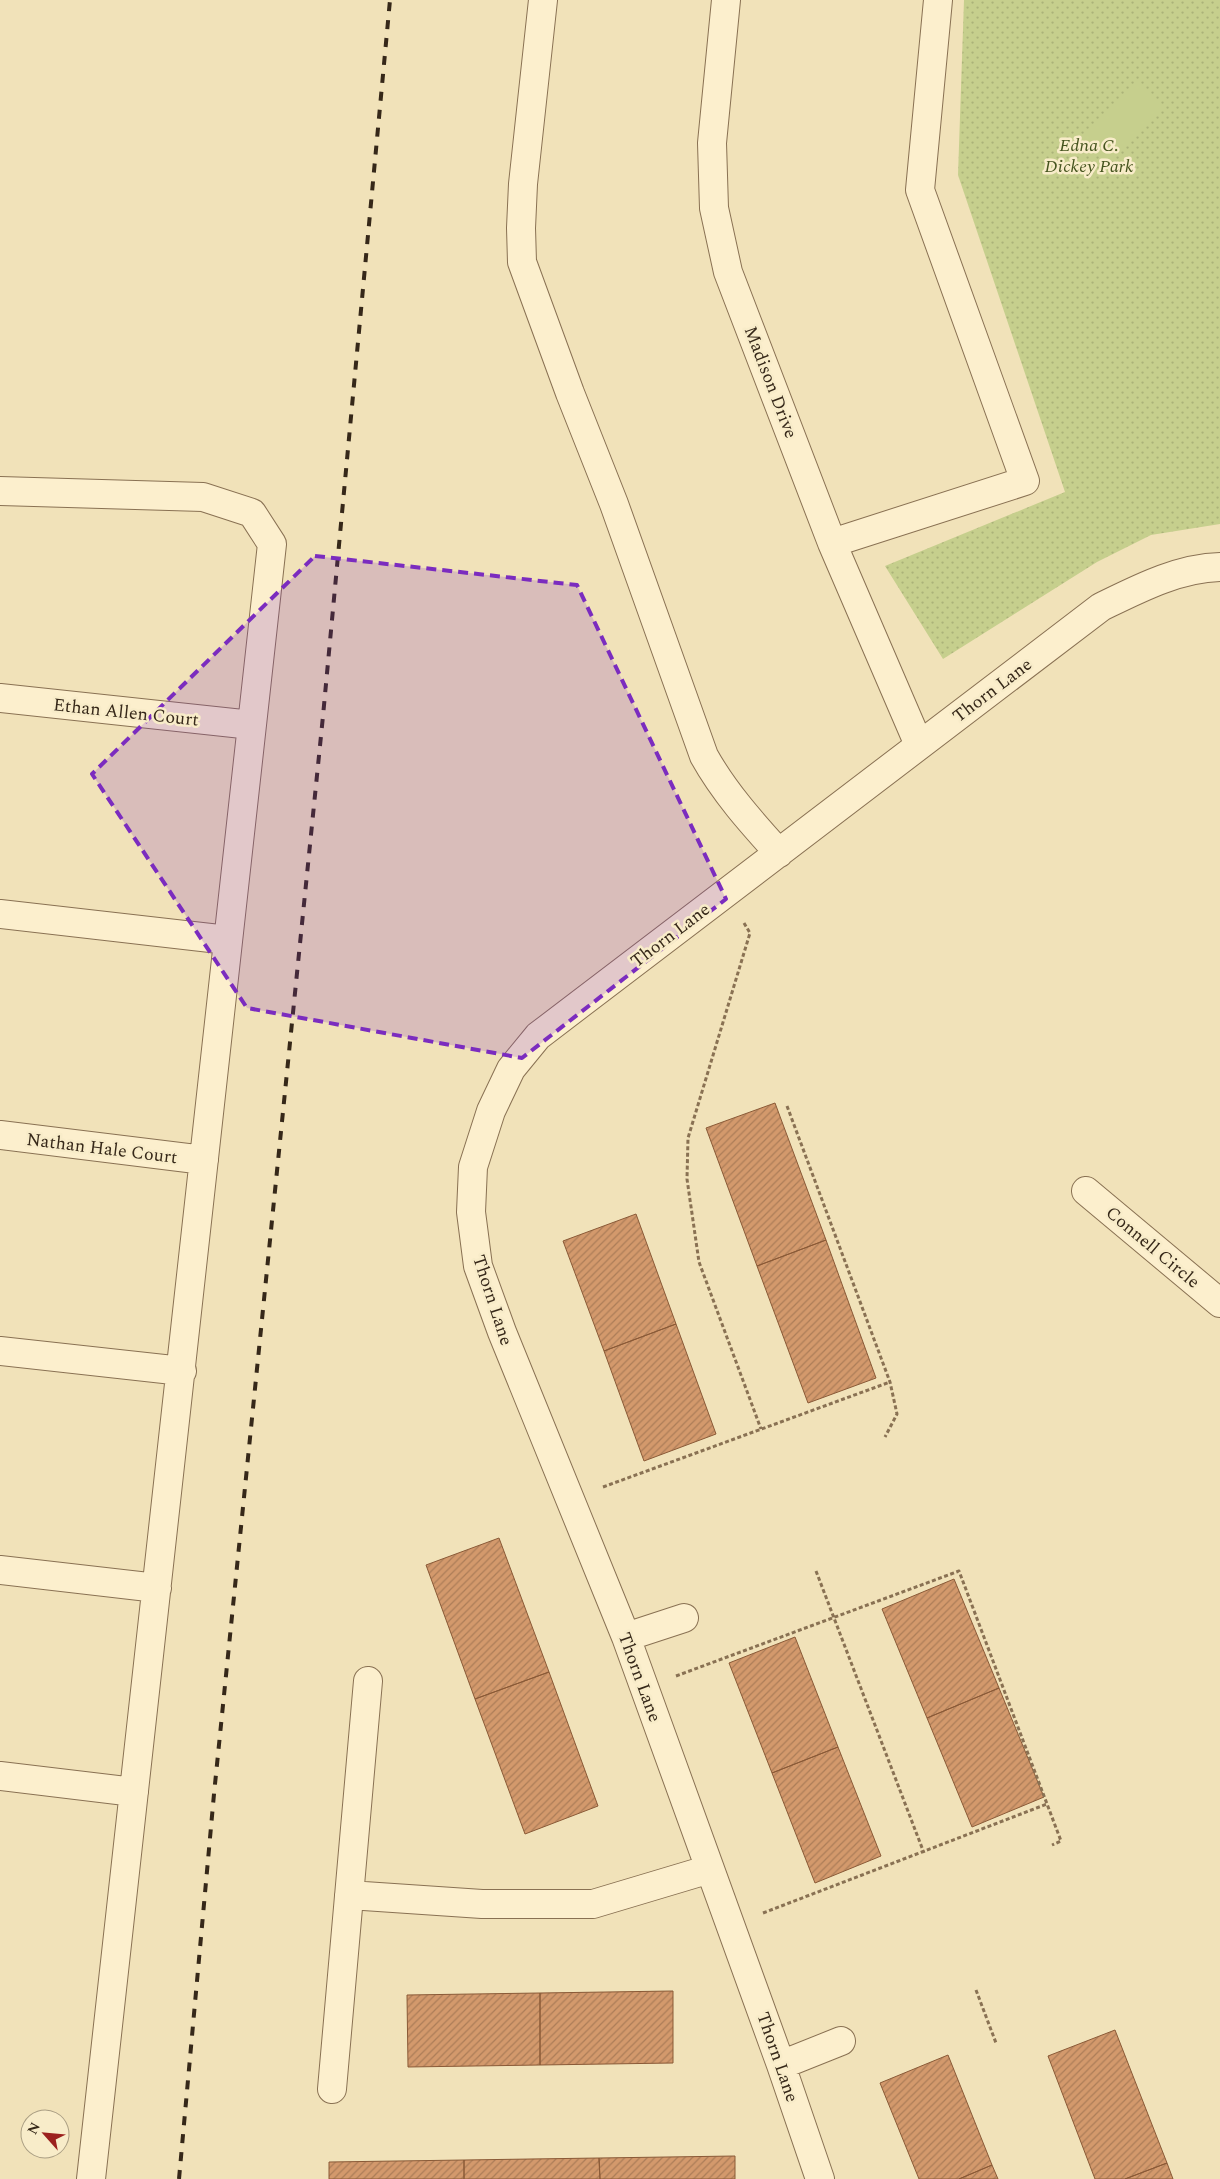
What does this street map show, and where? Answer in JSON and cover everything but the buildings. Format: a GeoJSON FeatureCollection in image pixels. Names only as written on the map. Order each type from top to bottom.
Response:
{"type":"FeatureCollection","features":[{"type":"Feature","properties":{"kind":"street"},"geometry":{"type":"LineString","coordinates":[[542,0],[523,184],[522,262],[570,393],[614,504],[704,756],[719,782],[744,815],[779,853]]}},
{"type":"Feature","properties":{"kind":"street","name":"Madison Drive"},"geometry":{"type":"LineString","coordinates":[[726,0],[712,143],[714,208],[728,272],[832,544],[919,745]]}},
{"type":"Feature","properties":{"kind":"street"},"geometry":{"type":"LineString","coordinates":[[832,544],[1025,481],[920,190],[938,0]]}},
{"type":"Feature","properties":{"kind":"street"},"geometry":{"type":"LineString","coordinates":[[0,491],[203,497],[252,513],[272,544],[182,1371],[91,2179]]}},
{"type":"Feature","properties":{"kind":"street","name":"Thorn Lane"},"geometry":{"type":"LineString","coordinates":[[820,2179],[781,2065],[626,1637],[502,1332],[478,1266],[471,1212],[473,1167],[491,1111],[511,1069],[538,1036],[1101,607],[1151,583],[1208,567],[1220,567]]}},
{"type":"Feature","properties":{"kind":"street","name":"Ethan Allen Court"},"geometry":{"type":"LineString","coordinates":[[0,698],[252,725]]}},
{"type":"Feature","properties":{"kind":"street"},"geometry":{"type":"LineString","coordinates":[[0,914],[228,940]]}},
{"type":"Feature","properties":{"kind":"street","name":"Nathan Hale Court"},"geometry":{"type":"LineString","coordinates":[[0,1135],[204,1160]]}},
{"type":"Feature","properties":{"kind":"street","name":"Connell Circle"},"geometry":{"type":"LineString","coordinates":[[1086,1191],[1220,1303]]}},
{"type":"Feature","properties":{"kind":"street"},"geometry":{"type":"LineString","coordinates":[[0,1351],[182,1371]]}},
{"type":"Feature","properties":{"kind":"street"},"geometry":{"type":"LineString","coordinates":[[0,1570],[157,1588]]}},
{"type":"Feature","properties":{"kind":"street"},"geometry":{"type":"LineString","coordinates":[[626,1637],[684,1618]]}},
{"type":"Feature","properties":{"kind":"street"},"geometry":{"type":"LineString","coordinates":[[332,2089],[368,1681]]}},
{"type":"Feature","properties":{"kind":"street"},"geometry":{"type":"LineString","coordinates":[[0,1776],[134,1792]]}},
{"type":"Feature","properties":{"kind":"street"},"geometry":{"type":"LineString","coordinates":[[349,1895],[482,1904],[593,1904],[710,1869]]}},
{"type":"Feature","properties":{"kind":"street"},"geometry":{"type":"LineString","coordinates":[[781,2065],[841,2041]]}},
{"type":"Feature","properties":{"kind":"path"},"geometry":{"type":"LineString","coordinates":[[744,923],[750,933],[688,1138],[687,1179],[698,1262],[761,1429]]}},
{"type":"Feature","properties":{"kind":"path"},"geometry":{"type":"LineString","coordinates":[[787,1106],[890,1382],[897,1414],[886,1437]]}},
{"type":"Feature","properties":{"kind":"path"},"geometry":{"type":"LineString","coordinates":[[603,1487],[890,1382]]}},
{"type":"Feature","properties":{"kind":"path"},"geometry":{"type":"LineString","coordinates":[[676,1676],[959,1571],[1061,1841],[1052,1845]]}},
{"type":"Feature","properties":{"kind":"path"},"geometry":{"type":"LineString","coordinates":[[816,1572],[924,1852]]}},
{"type":"Feature","properties":{"kind":"path"},"geometry":{"type":"LineString","coordinates":[[763,1913],[1047,1804]]}},
{"type":"Feature","properties":{"kind":"path"},"geometry":{"type":"LineString","coordinates":[[976,1990],[996,2042]]}},
{"type":"Feature","properties":{"kind":"highlighted area"},"geometry":{"type":"Polygon","coordinates":[[[315,556],[577,585],[726,899],[522,1058],[247,1008],[92,774],[315,556]]]}},
{"type":"Feature","properties":{"kind":"green space","name":"Edna C. Dickey Park"},"geometry":{"type":"Polygon","coordinates":[[[964,0],[1220,0],[1220,524],[1151,535],[1097,562],[943,659],[885,566],[1065,492],[958,175],[964,0]]]}},
{"type":"Feature","properties":{"kind":"green space"},"geometry":{"type":"Polygon","coordinates":[[[1137,84],[1163,108],[1108,163],[1082,138],[1137,84]]]}},
{"type":"Feature","properties":{"kind":"railway"},"geometry":{"type":"LineString","coordinates":[[179,2179],[214,1794],[323,716],[390,0]]}}]}
